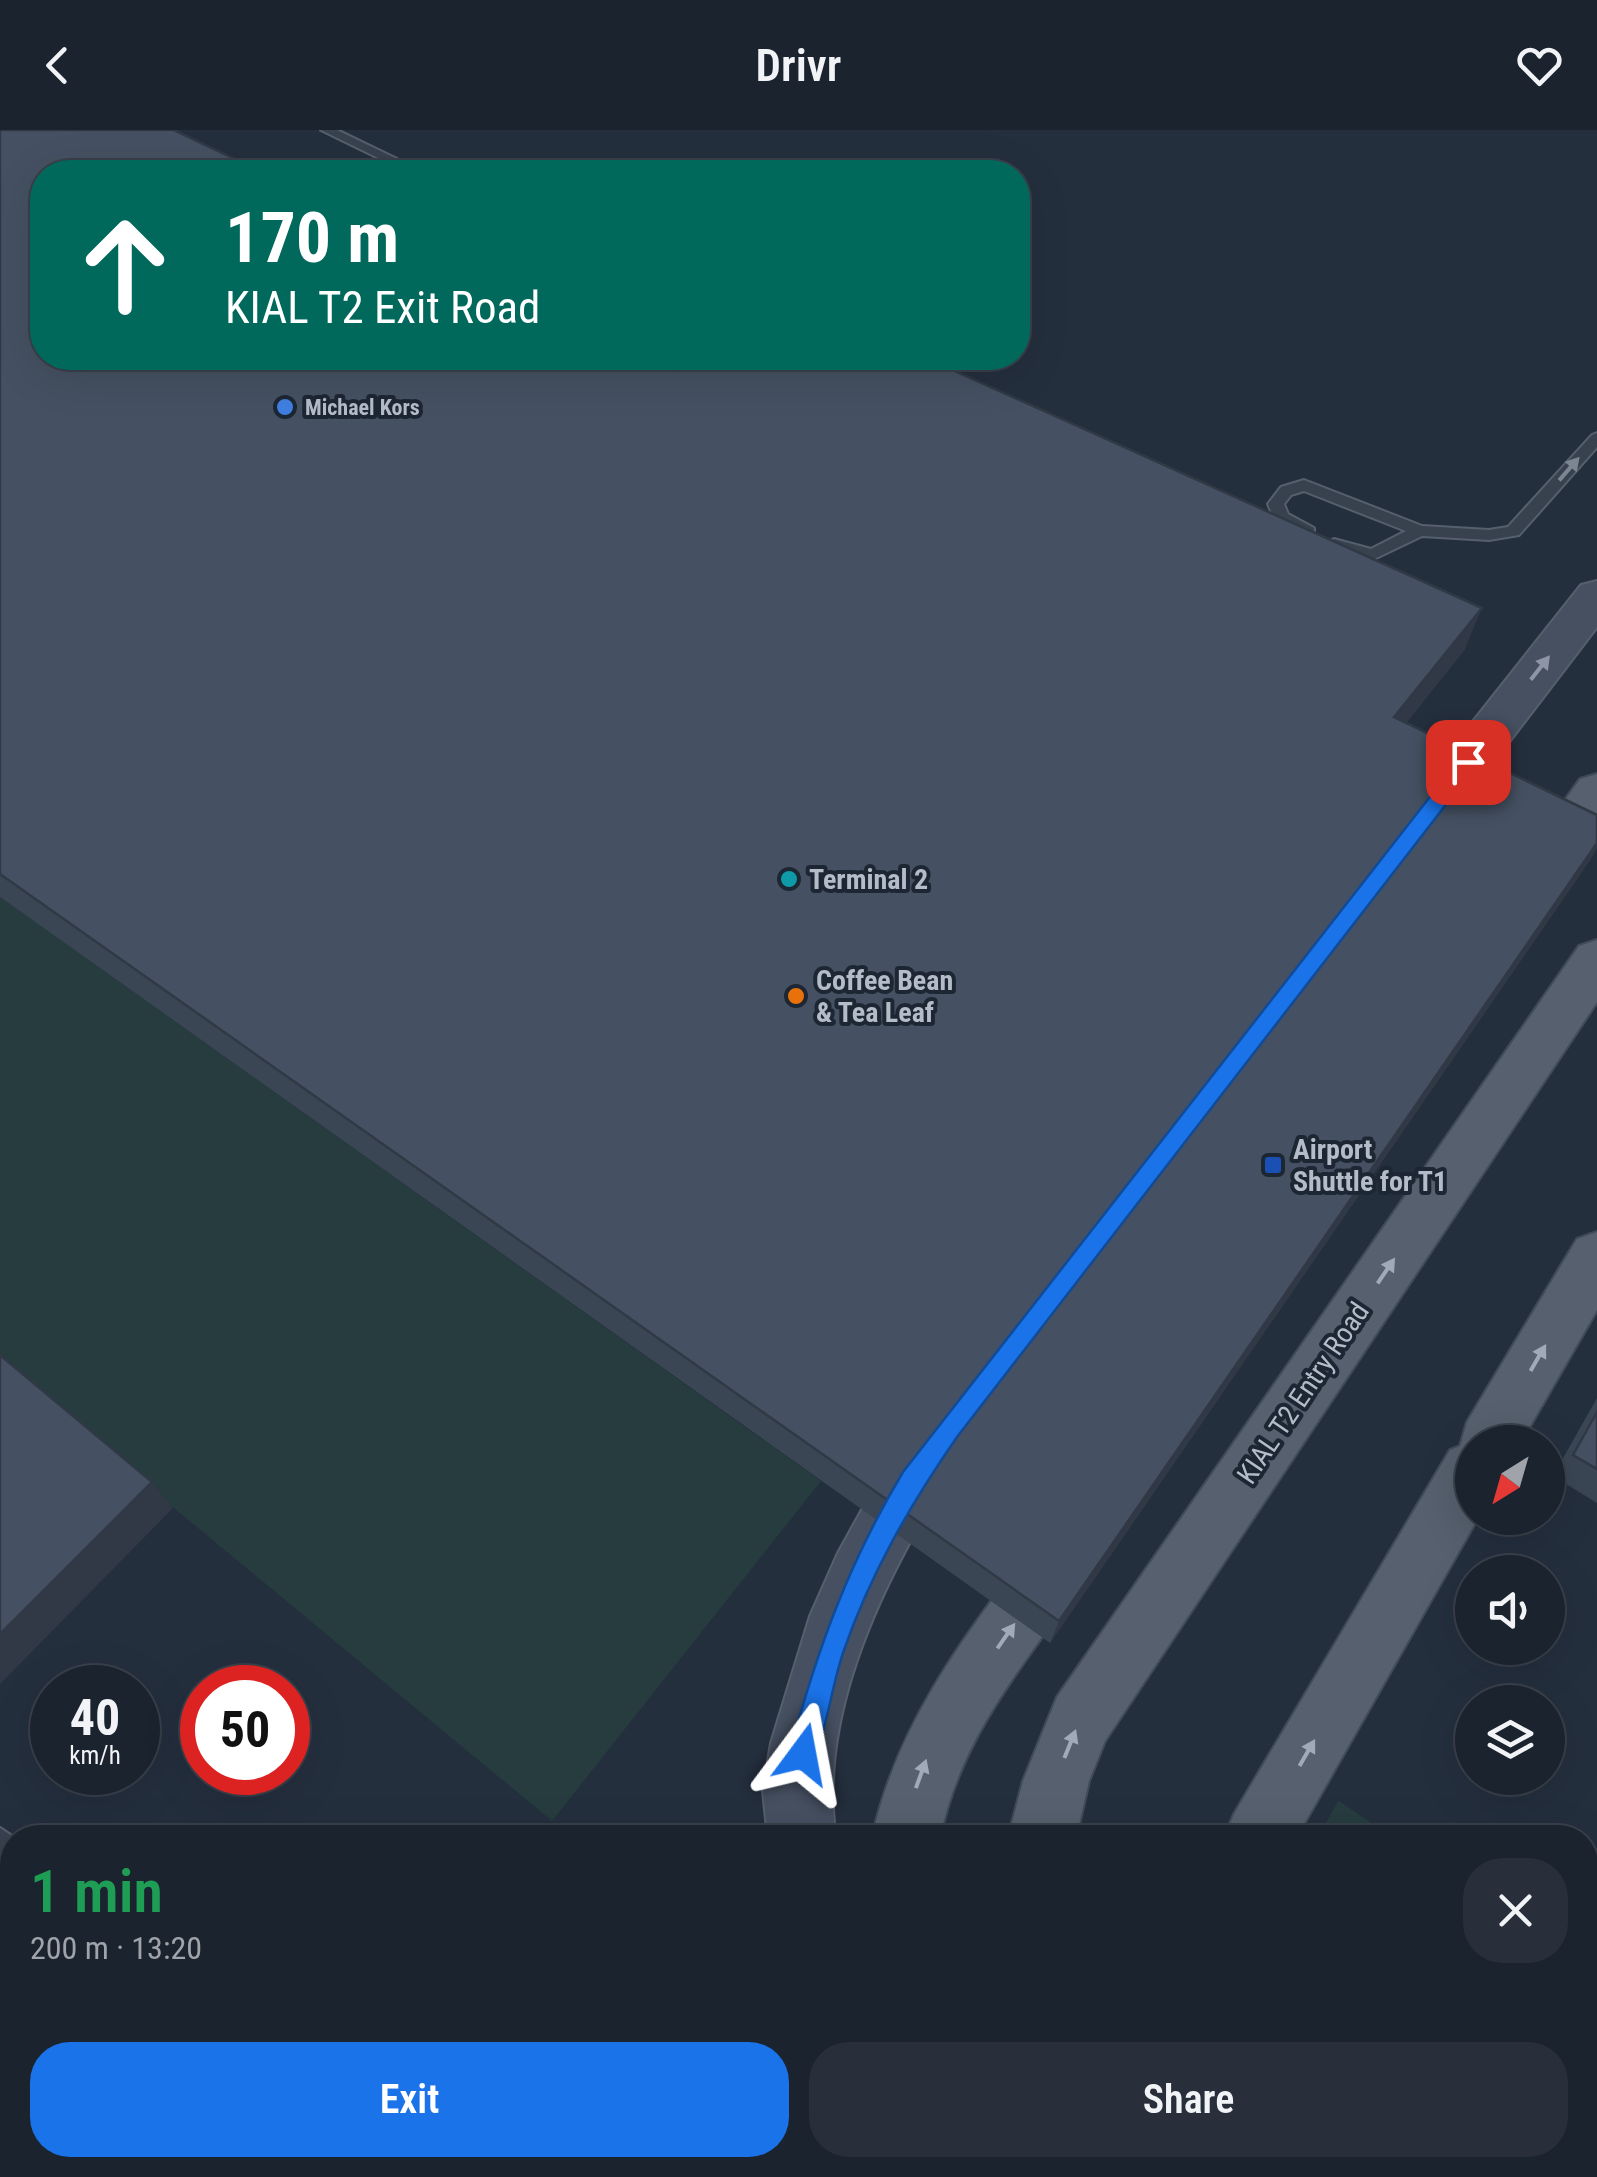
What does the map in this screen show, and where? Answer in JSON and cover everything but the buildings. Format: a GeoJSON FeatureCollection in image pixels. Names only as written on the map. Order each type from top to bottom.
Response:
{"type":"FeatureCollection","features":[{"type":"Feature","properties":{"kind":"main road"},"geometry":{"type":"LineString","coordinates":[[1407,840],[1597,596]]}},
{"type":"Feature","properties":{"kind":"main road"},"geometry":{"type":"LineString","coordinates":[[1519,904],[1597,792]]}},
{"type":"Feature","properties":{"kind":"main road","name":"KIAL T2 Entry Road"},"geometry":{"type":"LineString","coordinates":[[1045,1825],[1056,1781],[1080,1720],[1596,962]]}},
{"type":"Feature","properties":{"kind":"main road"},"geometry":{"type":"LineString","coordinates":[[1498,1425],[1597,1257]]}},
{"type":"Feature","properties":{"kind":"main road"},"geometry":{"type":"LineString","coordinates":[[800,1825],[796,1787],[810,1720],[851,1596],[904,1494],[960,1413]]}},
{"type":"Feature","properties":{"kind":"main road"},"geometry":{"type":"LineString","coordinates":[[1266,1825],[1455,1499]]}},
{"type":"Feature","properties":{"kind":"main road"},"geometry":{"type":"LineString","coordinates":[[908,1825],[915,1789],[930,1750],[1087,1521]]}},
{"type":"Feature","properties":{"kind":"lane"},"geometry":{"type":"LineString","coordinates":[[328,130],[392,160]]}},
{"type":"Feature","properties":{"kind":"lane"},"geometry":{"type":"LineString","coordinates":[[1420,531],[1372,555],[1354,552],[1296,527],[1282,516],[1276,504],[1286,491],[1304,486],[1420,531],[1489,535],[1513,531],[1597,438]]}},
{"type":"Feature","properties":{"kind":"green space"},"geometry":{"type":"Polygon","coordinates":[[[0,897],[821,1481],[552,1821],[0,1364],[0,897]]]}},
{"type":"Feature","properties":{"kind":"green space"},"geometry":{"type":"Polygon","coordinates":[[[1339,1801],[1374,1825],[1325,1825],[1339,1801]]]}},
{"type":"Feature","properties":{"kind":"place","name":"Michael Kors"},"geometry":{"type":"Point","coordinates":[285,407]}},
{"type":"Feature","properties":{"kind":"place","name":"Terminal 2"},"geometry":{"type":"Point","coordinates":[789,879]}},
{"type":"Feature","properties":{"kind":"place","name":"Coffee Bean & Tea Leaf"},"geometry":{"type":"Point","coordinates":[796,996]}},
{"type":"Feature","properties":{"kind":"place","name":"Airport Shuttle for T1"},"geometry":{"type":"Point","coordinates":[1273,1165]}},
{"type":"Feature","properties":{"kind":"route"},"geometry":{"type":"LineString","coordinates":[[803,1754],[829,1656],[851,1596],[912,1480],[1468,762]]}}]}
